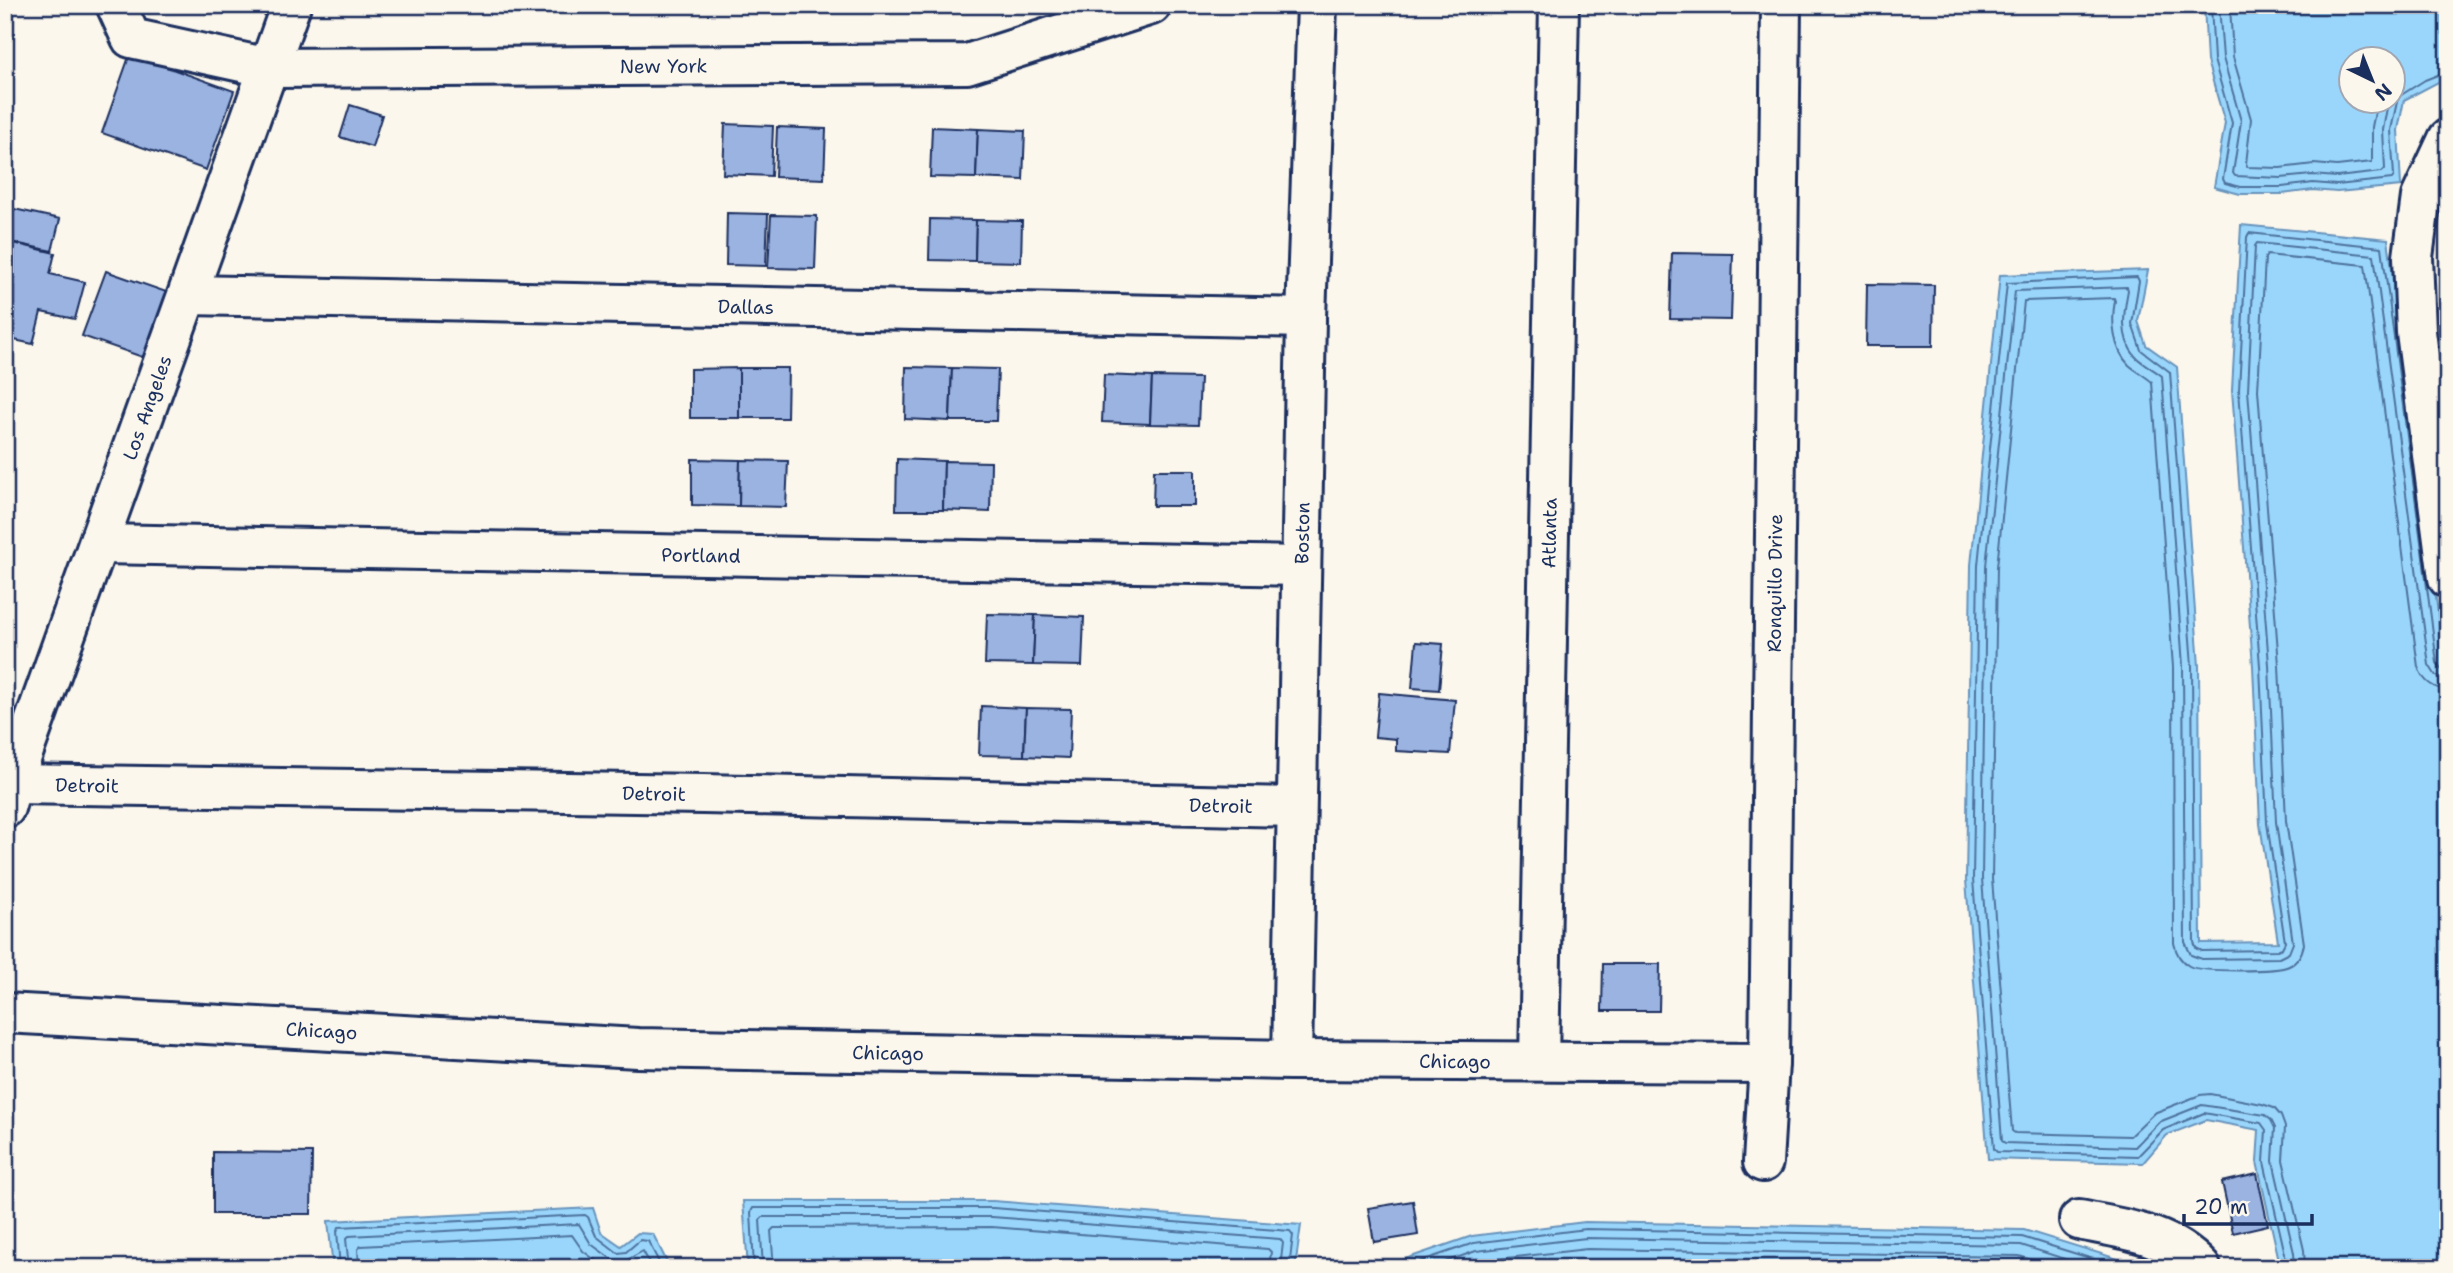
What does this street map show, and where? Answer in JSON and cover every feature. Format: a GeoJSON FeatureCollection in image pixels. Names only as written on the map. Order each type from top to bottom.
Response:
{"type":"FeatureCollection","features":[{"type":"Feature","properties":{"kind":"street","name":"New York"},"geometry":{"type":"LineString","coordinates":[[116,5],[131,38],[270,68],[967,64],[1151,5]]}},
{"type":"Feature","properties":{"kind":"street","name":"Los Angeles"},"geometry":{"type":"LineString","coordinates":[[9,796],[291,5]]}},
{"type":"Feature","properties":{"kind":"street","name":"Boston"},"geometry":{"type":"LineString","coordinates":[[1292,1060],[1306,317],[1317,5]]}},
{"type":"Feature","properties":{"kind":"street","name":"Atlanta"},"geometry":{"type":"LineString","coordinates":[[1539,1061],[1559,5]]}},
{"type":"Feature","properties":{"kind":"street","name":"Ronquillo Drive"},"geometry":{"type":"LineString","coordinates":[[1763,1162],[1769,1063],[1782,5]]}},
{"type":"Feature","properties":{"kind":"street"},"geometry":{"type":"LineString","coordinates":[[2448,139],[2421,197],[2413,257],[2416,332],[2448,578]]}},
{"type":"Feature","properties":{"kind":"street","name":"Dallas"},"geometry":{"type":"LineString","coordinates":[[188,295],[1306,317]]}},
{"type":"Feature","properties":{"kind":"street","name":"Portland"},"geometry":{"type":"LineString","coordinates":[[99,544],[1301,566]]}},
{"type":"Feature","properties":{"kind":"street","name":"Detroit"},"geometry":{"type":"LineString","coordinates":[[9,796],[703,794],[1296,807]]}},
{"type":"Feature","properties":{"kind":"street","name":"Chicago"},"geometry":{"type":"LineString","coordinates":[[5,1013],[638,1048],[1292,1060],[1769,1063]]}},
{"type":"Feature","properties":{"kind":"street"},"geometry":{"type":"LineString","coordinates":[[2079,1220],[2150,1234],[2192,1258],[2202,1268]]}},
{"type":"Feature","properties":{"kind":"water"},"geometry":{"type":"Polygon","coordinates":[[[2204,5],[2448,5],[2448,77],[2408,98],[2408,46],[2338,46],[2338,116],[2401,116],[2398,130],[2401,186],[2282,194],[2240,194],[2214,187],[2225,123],[2207,61],[2204,5]]]}},
{"type":"Feature","properties":{"kind":"water"},"geometry":{"type":"Polygon","coordinates":[[[2241,225],[2388,239],[2448,688],[2448,1268],[2279,1268],[2257,1162],[2259,1130],[2206,1120],[2167,1135],[2143,1163],[1988,1159],[1966,880],[1971,565],[2000,275],[2148,270],[2138,321],[2146,345],[2177,367],[2199,666],[2201,943],[2278,942],[2260,824],[2253,666],[2232,390],[2241,225]]]}},
{"type":"Feature","properties":{"kind":"water"},"geometry":{"type":"Polygon","coordinates":[[[743,1201],[993,1201],[1301,1225],[1295,1268],[748,1268],[743,1201]]]}},
{"type":"Feature","properties":{"kind":"water"},"geometry":{"type":"Polygon","coordinates":[[[593,1208],[601,1232],[621,1246],[638,1233],[653,1234],[670,1268],[333,1268],[328,1221],[593,1208]]]}},
{"type":"Feature","properties":{"kind":"water"},"geometry":{"type":"Polygon","coordinates":[[[1585,1222],[2024,1230],[2131,1263],[2133,1268],[1379,1268],[1472,1236],[1585,1222]]]}},
{"type":"Feature","properties":{"kind":"building"},"geometry":{"type":"Polygon","coordinates":[[[130,54],[234,91],[206,170],[102,133],[130,54]]]}},
{"type":"Feature","properties":{"kind":"building"},"geometry":{"type":"Polygon","coordinates":[[[350,105],[382,115],[372,147],[340,137],[350,105]]]}},
{"type":"Feature","properties":{"kind":"building"},"geometry":{"type":"Polygon","coordinates":[[[725,124],[773,126],[771,176],[723,174],[725,124]]]}},
{"type":"Feature","properties":{"kind":"building"},"geometry":{"type":"Polygon","coordinates":[[[777,127],[826,129],[824,179],[775,177],[777,127]]]}},
{"type":"Feature","properties":{"kind":"building"},"geometry":{"type":"Polygon","coordinates":[[[932,127],[978,129],[976,178],[930,177],[932,127]]]}},
{"type":"Feature","properties":{"kind":"building"},"geometry":{"type":"Polygon","coordinates":[[[978,129],[1025,131],[1023,180],[976,178],[978,129]]]}},
{"type":"Feature","properties":{"kind":"building"},"geometry":{"type":"Polygon","coordinates":[[[14,209],[60,219],[52,251],[6,241],[14,209]]]}},
{"type":"Feature","properties":{"kind":"building"},"geometry":{"type":"Polygon","coordinates":[[[727,213],[768,214],[766,266],[726,265],[727,213]]]}},
{"type":"Feature","properties":{"kind":"building"},"geometry":{"type":"Polygon","coordinates":[[[771,215],[817,216],[815,269],[768,268],[771,215]]]}},
{"type":"Feature","properties":{"kind":"building"},"geometry":{"type":"Polygon","coordinates":[[[930,219],[976,220],[975,261],[929,260],[930,219]]]}},
{"type":"Feature","properties":{"kind":"building"},"geometry":{"type":"Polygon","coordinates":[[[976,220],[1022,221],[1021,262],[975,261],[976,220]]]}},
{"type":"Feature","properties":{"kind":"building"},"geometry":{"type":"Polygon","coordinates":[[[5,241],[55,253],[50,274],[85,282],[75,319],[41,312],[33,344],[5,338],[5,241]]]}},
{"type":"Feature","properties":{"kind":"building"},"geometry":{"type":"Polygon","coordinates":[[[1672,253],[1733,254],[1731,320],[1670,319],[1672,253]]]}},
{"type":"Feature","properties":{"kind":"building"},"geometry":{"type":"Polygon","coordinates":[[[106,271],[175,295],[151,360],[82,336],[106,271]]]}},
{"type":"Feature","properties":{"kind":"building"},"geometry":{"type":"Polygon","coordinates":[[[1867,284],[1934,285],[1933,346],[1866,346],[1867,284]]]}},
{"type":"Feature","properties":{"kind":"building"},"geometry":{"type":"Polygon","coordinates":[[[906,367],[952,368],[950,421],[905,419],[906,367]]]}},
{"type":"Feature","properties":{"kind":"building"},"geometry":{"type":"Polygon","coordinates":[[[739,368],[788,368],[787,418],[739,418],[739,368]]]}},
{"type":"Feature","properties":{"kind":"building"},"geometry":{"type":"Polygon","coordinates":[[[739,368],[739,418],[690,418],[690,369],[739,368]]]}},
{"type":"Feature","properties":{"kind":"building"},"geometry":{"type":"Polygon","coordinates":[[[952,368],[998,369],[996,421],[950,421],[952,368]]]}},
{"type":"Feature","properties":{"kind":"building"},"geometry":{"type":"Polygon","coordinates":[[[1104,375],[1152,377],[1150,424],[1102,422],[1104,375]]]}},
{"type":"Feature","properties":{"kind":"building"},"geometry":{"type":"Polygon","coordinates":[[[1152,377],[1200,378],[1198,425],[1150,424],[1152,377]]]}},
{"type":"Feature","properties":{"kind":"building"},"geometry":{"type":"Polygon","coordinates":[[[692,459],[740,460],[739,506],[692,505],[692,459]]]}},
{"type":"Feature","properties":{"kind":"building"},"geometry":{"type":"Polygon","coordinates":[[[897,459],[944,461],[943,510],[896,510],[897,459]]]}},
{"type":"Feature","properties":{"kind":"building"},"geometry":{"type":"Polygon","coordinates":[[[740,460],[788,461],[786,507],[739,506],[740,460]]]}},
{"type":"Feature","properties":{"kind":"building"},"geometry":{"type":"Polygon","coordinates":[[[944,461],[991,462],[990,512],[943,510],[944,461]]]}},
{"type":"Feature","properties":{"kind":"building"},"geometry":{"type":"Polygon","coordinates":[[[1154,470],[1195,470],[1195,506],[1153,506],[1154,470]]]}},
{"type":"Feature","properties":{"kind":"building"},"geometry":{"type":"Polygon","coordinates":[[[987,614],[1035,615],[1033,665],[985,664],[987,614]]]}},
{"type":"Feature","properties":{"kind":"building"},"geometry":{"type":"Polygon","coordinates":[[[1035,615],[1084,617],[1082,666],[1033,665],[1035,615]]]}},
{"type":"Feature","properties":{"kind":"building"},"geometry":{"type":"Polygon","coordinates":[[[1416,642],[1443,644],[1439,690],[1412,688],[1416,642]]]}},
{"type":"Feature","properties":{"kind":"building"},"geometry":{"type":"Polygon","coordinates":[[[1379,693],[1455,700],[1450,754],[1396,751],[1396,739],[1375,737],[1379,693]]]}},
{"type":"Feature","properties":{"kind":"building"},"geometry":{"type":"Polygon","coordinates":[[[981,706],[1026,708],[1024,756],[979,755],[981,706]]]}},
{"type":"Feature","properties":{"kind":"building"},"geometry":{"type":"Polygon","coordinates":[[[1026,708],[1071,709],[1069,758],[1024,756],[1026,708]]]}},
{"type":"Feature","properties":{"kind":"building"},"geometry":{"type":"Polygon","coordinates":[[[1603,964],[1660,964],[1659,1011],[1602,1011],[1603,964]]]}},
{"type":"Feature","properties":{"kind":"building"},"geometry":{"type":"Polygon","coordinates":[[[213,1152],[312,1153],[311,1214],[213,1214],[213,1152]]]}},
{"type":"Feature","properties":{"kind":"building"},"geometry":{"type":"Polygon","coordinates":[[[2257,1174],[2268,1225],[2233,1233],[2222,1182],[2257,1174]]]}},
{"type":"Feature","properties":{"kind":"building"},"geometry":{"type":"Polygon","coordinates":[[[1413,1201],[1418,1235],[1374,1242],[1368,1208],[1413,1201]]]}}]}
